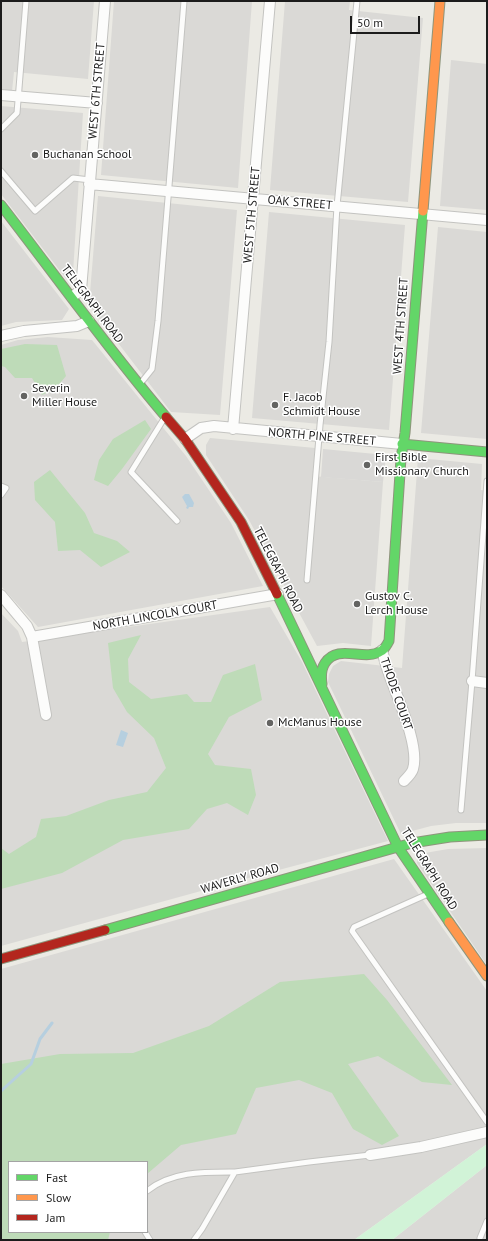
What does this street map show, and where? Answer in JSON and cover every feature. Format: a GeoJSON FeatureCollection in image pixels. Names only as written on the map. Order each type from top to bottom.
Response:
{"type":"FeatureCollection","features":[{"type":"Feature","properties":{"kind":"street","name":"WEST 6TH STREET"},"geometry":{"type":"LineString","coordinates":[[72,297],[81,290],[104,1]]}},
{"type":"Feature","properties":{"kind":"street","name":"WEST 5TH STREET"},"geometry":{"type":"LineString","coordinates":[[233,429],[270,1]]}},
{"type":"Feature","properties":{"kind":"street","name":"WEST 4TH STREET"},"geometry":{"type":"LineString","coordinates":[[382,650],[389,640],[402,444],[405,433],[440,1]]}},
{"type":"Feature","properties":{"kind":"street"},"geometry":{"type":"LineString","coordinates":[[1,95],[97,103]]}},
{"type":"Feature","properties":{"kind":"street","name":"OAK STREET"},"geometry":{"type":"LineString","coordinates":[[89,182],[169,191],[487,220]]}},
{"type":"Feature","properties":{"kind":"street","name":"TELEGRAPH ROAD"},"geometry":{"type":"LineString","coordinates":[[1,205],[139,385],[184,439],[241,522],[322,685],[398,847],[487,976]]}},
{"type":"Feature","properties":{"kind":"street"},"geometry":{"type":"LineString","coordinates":[[1,336],[24,331],[76,326],[89,321]]}},
{"type":"Feature","properties":{"kind":"street","name":"NORTH PINE STREET"},"geometry":{"type":"LineString","coordinates":[[184,439],[201,428],[214,426],[487,452]]}},
{"type":"Feature","properties":{"kind":"street","name":"NORTH LINCOLN COURT"},"geometry":{"type":"LineString","coordinates":[[32,637],[278,594]]}},
{"type":"Feature","properties":{"kind":"street"},"geometry":{"type":"LineString","coordinates":[[1,595],[27,626],[32,637],[46,715]]}},
{"type":"Feature","properties":{"kind":"street"},"geometry":{"type":"LineString","coordinates":[[303,647],[322,654],[345,653],[364,655],[382,650]]}},
{"type":"Feature","properties":{"kind":"street","name":"THODE COURT"},"geometry":{"type":"LineString","coordinates":[[382,650],[405,714],[411,738],[414,757],[413,770],[404,781]]}},
{"type":"Feature","properties":{"kind":"street"},"geometry":{"type":"LineString","coordinates":[[322,654],[324,663],[320,677],[322,685]]}},
{"type":"Feature","properties":{"kind":"street"},"geometry":{"type":"LineString","coordinates":[[472,681],[487,683]]}},
{"type":"Feature","properties":{"kind":"street","name":"WAVERLY ROAD"},"geometry":{"type":"LineString","coordinates":[[1,959],[398,847],[434,839],[487,835]]}},
{"type":"Feature","properties":{"kind":"street"},"geometry":{"type":"LineString","coordinates":[[370,1155],[421,1148],[487,1132]]}},
{"type":"Feature","properties":{"kind":"lane"},"geometry":{"type":"LineString","coordinates":[[1,128],[17,113],[26,1]]}},
{"type":"Feature","properties":{"kind":"lane"},"geometry":{"type":"LineString","coordinates":[[139,385],[152,369],[158,321],[184,1]]}},
{"type":"Feature","properties":{"kind":"lane"},"geometry":{"type":"LineString","coordinates":[[307,580],[319,437],[329,342],[338,206],[357,1]]}},
{"type":"Feature","properties":{"kind":"lane"},"geometry":{"type":"LineString","coordinates":[[1,171],[34,211],[73,178],[89,182]]}},
{"type":"Feature","properties":{"kind":"lane"},"geometry":{"type":"LineString","coordinates":[[166,416],[131,472],[177,521]]}},
{"type":"Feature","properties":{"kind":"lane"},"geometry":{"type":"LineString","coordinates":[[461,810],[487,481]]}},
{"type":"Feature","properties":{"kind":"lane"},"geometry":{"type":"LineString","coordinates":[[1,486],[6,488],[1,495]]}},
{"type":"Feature","properties":{"kind":"lane"},"geometry":{"type":"LineString","coordinates":[[429,894],[354,927],[352,932],[487,1122]]}},
{"type":"Feature","properties":{"kind":"lane"},"geometry":{"type":"LineString","coordinates":[[148,1190],[155,1185],[179,1175],[210,1172],[235,1172],[370,1155]]}},
{"type":"Feature","properties":{"kind":"lane"},"geometry":{"type":"LineString","coordinates":[[194,1240],[235,1172]]}},
{"type":"Feature","properties":{"kind":"lane"},"geometry":{"type":"LineString","coordinates":[[480,1239],[487,1221]]}},
{"type":"Feature","properties":{"kind":"shaded area"},"geometry":{"type":"Polygon","coordinates":[[[1,1],[94,1],[88,79],[14,72],[12,91],[1,89],[1,1]]]}},
{"type":"Feature","properties":{"kind":"shaded area"},"geometry":{"type":"Polygon","coordinates":[[[114,1],[252,1],[238,188],[101,175],[114,1]]]}},
{"type":"Feature","properties":{"kind":"shaded area"},"geometry":{"type":"Polygon","coordinates":[[[285,1],[350,1],[349,10],[423,18],[408,202],[270,190],[285,1]]]}},
{"type":"Feature","properties":{"kind":"shaded area"},"geometry":{"type":"Polygon","coordinates":[[[451,60],[487,64],[487,210],[440,206],[451,60]]]}},
{"type":"Feature","properties":{"kind":"shaded area"},"geometry":{"type":"Polygon","coordinates":[[[1,106],[83,113],[73,273],[67,280],[1,194],[1,106]]]}},
{"type":"Feature","properties":{"kind":"shaded area"},"geometry":{"type":"Polygon","coordinates":[[[98,196],[237,210],[220,415],[171,412],[89,305],[98,196]]]}},
{"type":"Feature","properties":{"kind":"shaded area"},"geometry":{"type":"Polygon","coordinates":[[[269,212],[405,225],[389,430],[252,418],[269,212]]]}},
{"type":"Feature","properties":{"kind":"shaded area"},"geometry":{"type":"Polygon","coordinates":[[[1,221],[69,309],[62,320],[16,322],[1,326],[1,221]]]}},
{"type":"Feature","properties":{"kind":"shaded area"},"geometry":{"type":"Polygon","coordinates":[[[438,227],[487,232],[487,439],[421,433],[438,227]]]}},
{"type":"Feature","properties":{"kind":"shaded area"},"geometry":{"type":"Polygon","coordinates":[[[48,337],[92,340],[186,456],[231,523],[263,586],[38,627],[1,586],[1,345],[18,340],[48,337]]]}},
{"type":"Feature","properties":{"kind":"shaded area"},"geometry":{"type":"Polygon","coordinates":[[[210,438],[315,448],[313,476],[383,482],[371,646],[343,643],[317,646],[249,520],[206,455],[206,445],[210,438]]]}},
{"type":"Feature","properties":{"kind":"shaded area"},"geometry":{"type":"Polygon","coordinates":[[[323,449],[386,455],[383,482],[321,477],[323,449]]]}},
{"type":"Feature","properties":{"kind":"shaded area"},"geometry":{"type":"Polygon","coordinates":[[[418,458],[482,464],[481,490],[487,491],[487,823],[456,823],[431,826],[401,834],[328,682],[329,674],[333,666],[341,661],[402,668],[418,458]]]}},
{"type":"Feature","properties":{"kind":"shaded area"},"geometry":{"type":"Polygon","coordinates":[[[270,607],[302,662],[388,841],[1,946],[1,613],[18,631],[22,642],[270,607]]]}},
{"type":"Feature","properties":{"kind":"shaded area"},"geometry":{"type":"Polygon","coordinates":[[[487,848],[487,965],[417,863],[419,854],[448,849],[487,848]]]}},
{"type":"Feature","properties":{"kind":"shaded area"},"geometry":{"type":"Polygon","coordinates":[[[394,859],[487,991],[487,1144],[354,1240],[1,1240],[1,969],[394,859]]]}},
{"type":"Feature","properties":{"kind":"shaded area"},"geometry":{"type":"Polygon","coordinates":[[[487,1165],[487,1240],[392,1240],[487,1165]]]}},
{"type":"Feature","properties":{"kind":"green space"},"geometry":{"type":"Polygon","coordinates":[[[25,344],[57,345],[66,376],[55,389],[42,395],[32,378],[15,378],[5,367],[1,366],[1,349],[25,344]]]}},
{"type":"Feature","properties":{"kind":"green space"},"geometry":{"type":"Polygon","coordinates":[[[145,420],[151,429],[108,486],[94,480],[99,460],[113,439],[145,420]]]}},
{"type":"Feature","properties":{"kind":"green space"},"geometry":{"type":"Polygon","coordinates":[[[50,470],[85,513],[94,533],[117,541],[130,552],[101,567],[80,550],[58,551],[55,522],[35,500],[34,482],[50,470]]]}},
{"type":"Feature","properties":{"kind":"green space"},"geometry":{"type":"Polygon","coordinates":[[[141,635],[128,659],[129,682],[151,699],[187,694],[194,702],[211,702],[223,675],[255,664],[262,700],[229,717],[208,754],[215,765],[251,769],[256,795],[248,815],[227,803],[207,809],[189,829],[123,840],[62,873],[1,889],[1,848],[9,854],[36,837],[41,819],[66,816],[109,800],[147,792],[166,768],[154,738],[127,712],[113,688],[108,643],[141,635]]]}},
{"type":"Feature","properties":{"kind":"green space"},"geometry":{"type":"Polygon","coordinates":[[[364,974],[387,1000],[452,1085],[422,1082],[378,1056],[348,1064],[399,1136],[382,1145],[353,1129],[332,1093],[299,1080],[256,1088],[236,1134],[181,1145],[148,1173],[148,1161],[8,1161],[8,1233],[110,1233],[108,1240],[1,1240],[1,1064],[60,1054],[133,1053],[209,1026],[280,982],[364,974]]]}},
{"type":"Feature","properties":{"kind":"green space"},"geometry":{"type":"Polygon","coordinates":[[[487,1144],[487,1165],[392,1240],[354,1240],[487,1144]]]}},
{"type":"Feature","properties":{"kind":"water"},"geometry":{"type":"Polygon","coordinates":[[[185,494],[189,494],[194,503],[193,507],[189,507],[188,509],[186,508],[187,506],[182,497],[185,494]]]}},
{"type":"Feature","properties":{"kind":"water"},"geometry":{"type":"Polygon","coordinates":[[[121,730],[128,733],[123,747],[116,745],[121,730]]]}},
{"type":"Feature","properties":{"kind":"waterway"},"geometry":{"type":"LineString","coordinates":[[1,1091],[31,1064],[40,1039],[52,1023]]}},
{"type":"Feature","properties":{"kind":"traffic: fast"},"geometry":{"type":"LineString","coordinates":[[1,205],[103,339],[166,417]]}},
{"type":"Feature","properties":{"kind":"traffic: fast"},"geometry":{"type":"LineString","coordinates":[[322,684],[321,676],[323,668],[330,657],[344,653],[367,655],[374,654],[385,648],[389,641],[401,458],[405,433],[423,211]]}},
{"type":"Feature","properties":{"kind":"traffic: fast"},"geometry":{"type":"LineString","coordinates":[[402,444],[487,452]]}},
{"type":"Feature","properties":{"kind":"traffic: fast"},"geometry":{"type":"LineString","coordinates":[[277,594],[398,847],[449,922]]}},
{"type":"Feature","properties":{"kind":"traffic: fast"},"geometry":{"type":"LineString","coordinates":[[105,930],[412,843],[450,837],[487,835]]}},
{"type":"Feature","properties":{"kind":"traffic: slow"},"geometry":{"type":"LineString","coordinates":[[423,211],[440,1]]}},
{"type":"Feature","properties":{"kind":"traffic: slow"},"geometry":{"type":"LineString","coordinates":[[449,922],[487,976]]}},
{"type":"Feature","properties":{"kind":"traffic: jam"},"geometry":{"type":"LineString","coordinates":[[166,417],[185,439],[241,522],[277,594]]}},
{"type":"Feature","properties":{"kind":"traffic: jam"},"geometry":{"type":"LineString","coordinates":[[1,959],[105,930]]}},
{"type":"Feature","properties":{"kind":"place","name":"Buchanan School"},"geometry":{"type":"Point","coordinates":[35,155]}},
{"type":"Feature","properties":{"kind":"place","name":"Severin Miller House"},"geometry":{"type":"Point","coordinates":[24,396]}},
{"type":"Feature","properties":{"kind":"place","name":"F. Jacob Schmidt House"},"geometry":{"type":"Point","coordinates":[275,405]}},
{"type":"Feature","properties":{"kind":"place","name":"First Bible Missionary Church"},"geometry":{"type":"Point","coordinates":[367,465]}},
{"type":"Feature","properties":{"kind":"place","name":"Gustov C. Lerch House"},"geometry":{"type":"Point","coordinates":[357,604]}},
{"type":"Feature","properties":{"kind":"place","name":"McManus House"},"geometry":{"type":"Point","coordinates":[270,723]}}]}
